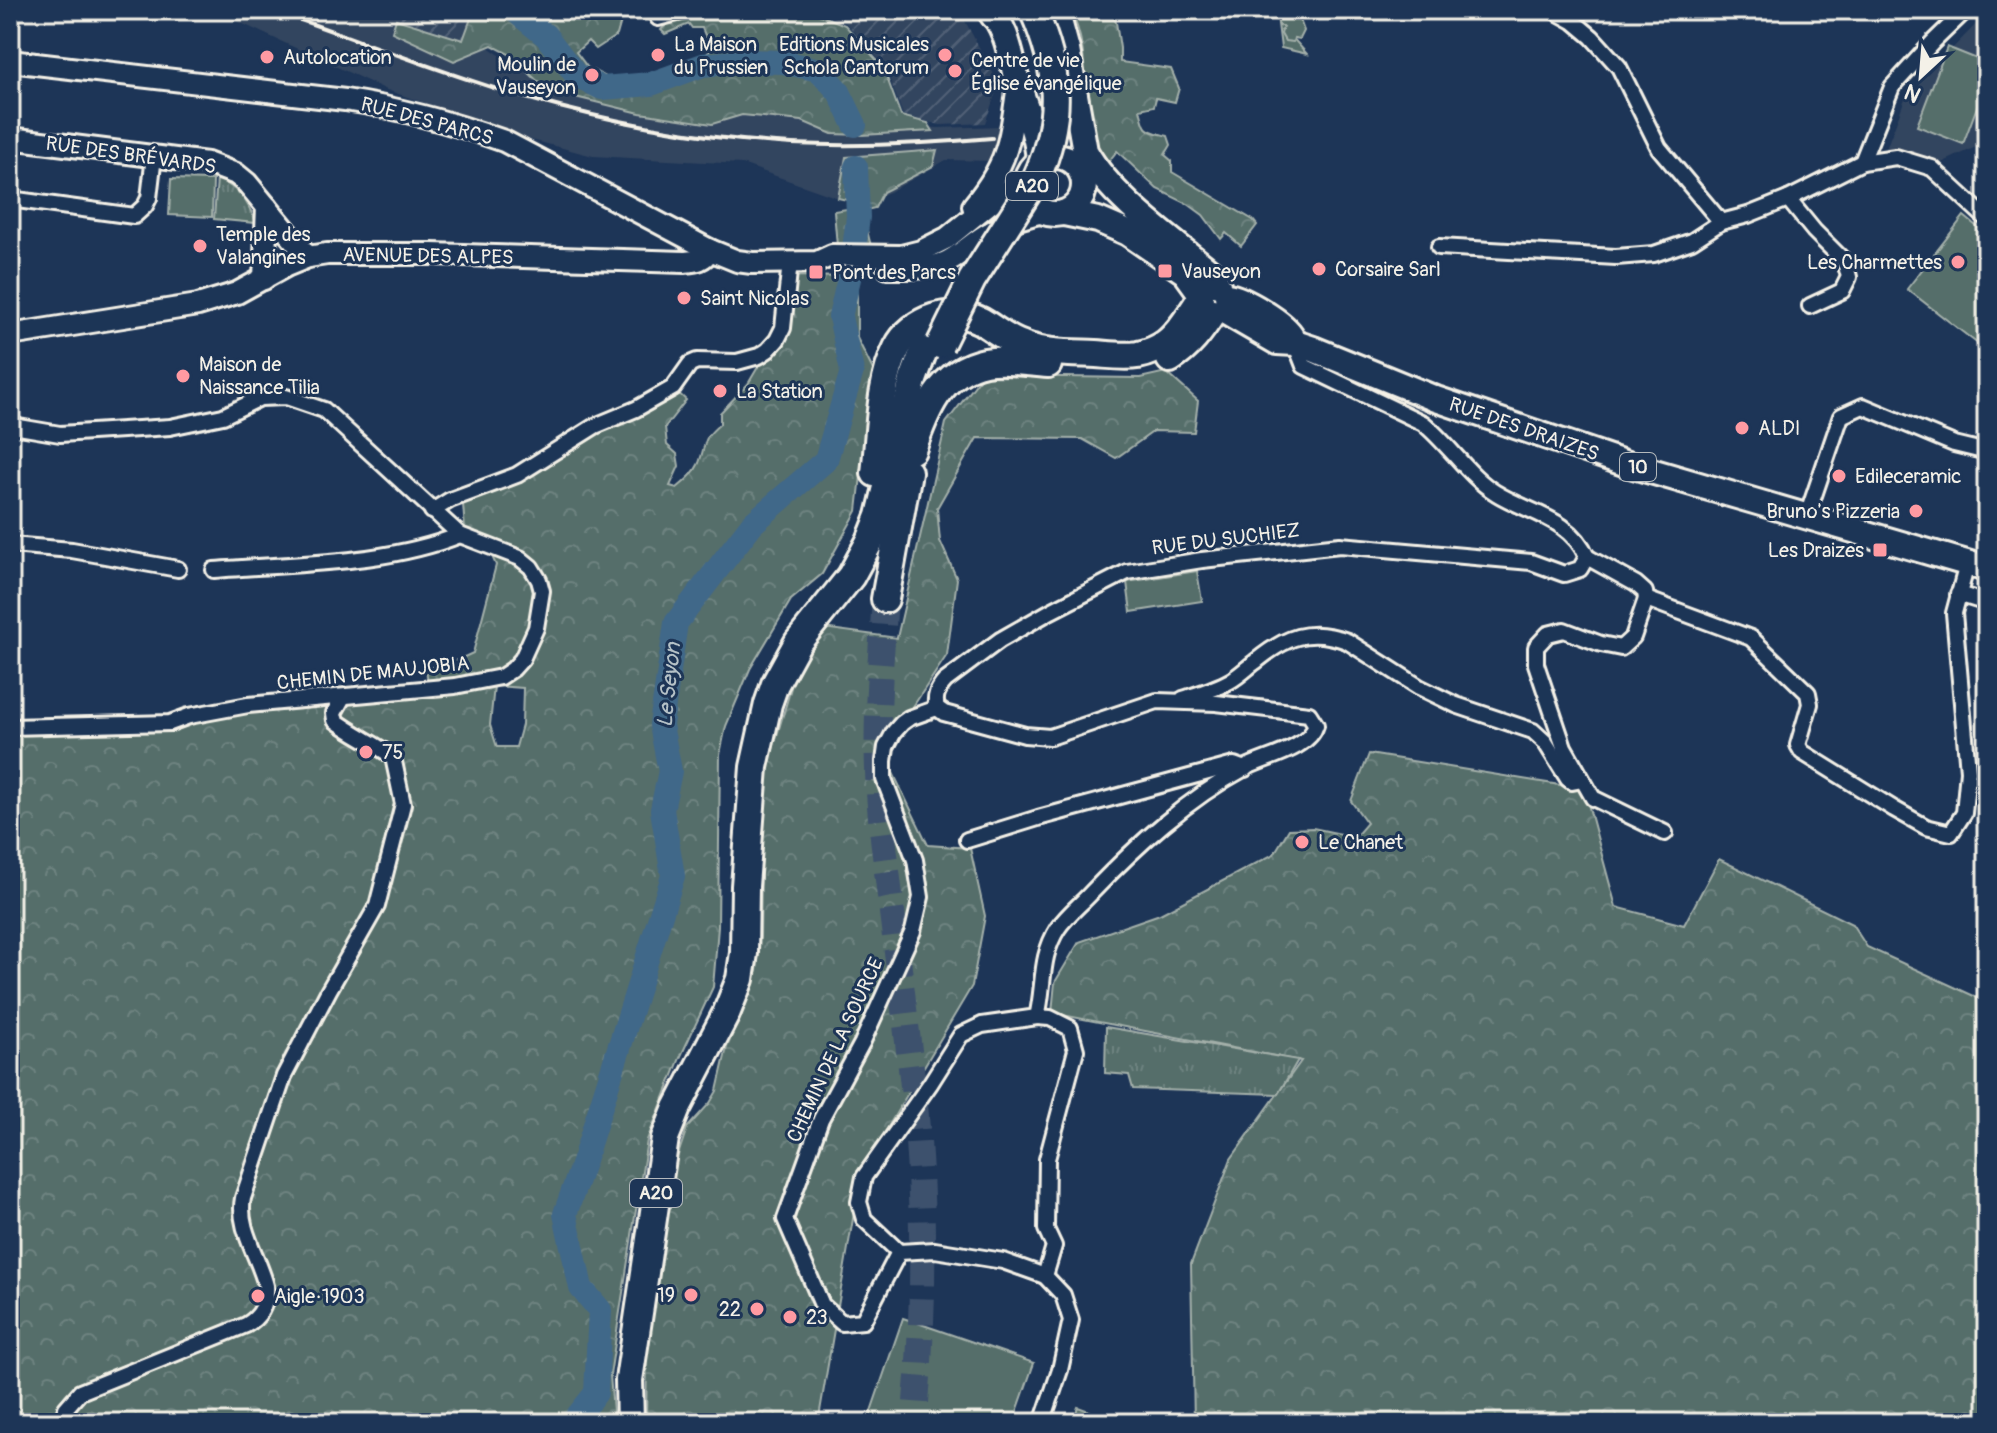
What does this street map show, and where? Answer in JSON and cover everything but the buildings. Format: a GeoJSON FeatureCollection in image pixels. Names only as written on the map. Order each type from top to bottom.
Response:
{"type":"FeatureCollection","features":[{"type":"Feature","properties":{"kind":"highway","name":"A20"},"geometry":{"type":"LineString","coordinates":[[630,1423],[629,1380],[665,1138],[740,979],[754,767],[768,704],[775,684],[798,642],[851,576],[870,541],[880,516],[913,380],[1036,179],[1050,141],[1056,95],[1044,33],[1033,10]]}},
{"type":"Feature","properties":{"kind":"highway","name":"A20"},"geometry":{"type":"LineString","coordinates":[[885,599],[934,342],[950,291],[1026,166],[1039,121],[1039,78],[1029,35],[998,11]]}},
{"type":"Feature","properties":{"kind":"highway"},"geometry":{"type":"LineString","coordinates":[[912,450],[935,395],[967,368],[996,361],[1132,368],[1154,365],[1182,351],[1197,336],[1213,300]]}},
{"type":"Feature","properties":{"kind":"highway"},"geometry":{"type":"LineString","coordinates":[[745,886],[737,818],[737,777],[749,712],[786,634],[842,565],[859,532],[874,482],[885,384],[893,357],[905,335],[936,317],[958,314],[982,322],[1033,349],[1130,356],[1149,352],[1167,343],[1213,300]]}},
{"type":"Feature","properties":{"kind":"main road","name":"10"},"geometry":{"type":"LineString","coordinates":[[1056,10],[1067,50],[1085,151],[1105,180],[1213,274],[1213,300]]}},
{"type":"Feature","properties":{"kind":"main road"},"geometry":{"type":"LineString","coordinates":[[998,11],[1018,85],[1033,126],[1032,169],[1026,188],[1029,198],[1035,206],[1054,212],[1073,209],[1079,202],[1085,184],[1077,165],[1056,155],[1047,156],[1032,169]]}},
{"type":"Feature","properties":{"kind":"main road","name":"RUE DES PARCS"},"geometry":{"type":"LineString","coordinates":[[10,61],[345,100],[476,131],[504,141],[710,250],[737,261],[752,263],[817,262],[830,268],[901,256],[936,244],[957,231],[1032,169]]}},
{"type":"Feature","properties":{"kind":"main road","name":"10"},"geometry":{"type":"LineString","coordinates":[[1065,157],[1065,111],[1071,76]]}},
{"type":"Feature","properties":{"kind":"main road"},"geometry":{"type":"LineString","coordinates":[[1018,85],[1038,92],[1049,92],[1061,88],[1071,76]]}},
{"type":"Feature","properties":{"kind":"main road","name":"RUE DES PARCS"},"geometry":{"type":"LineString","coordinates":[[957,231],[1003,159],[1009,142],[1018,85]]}},
{"type":"Feature","properties":{"kind":"main road","name":"RUE DES BRÉVARDS"},"geometry":{"type":"LineString","coordinates":[[10,138],[207,163],[229,170],[247,183],[308,257]]}},
{"type":"Feature","properties":{"kind":"main road","name":"10"},"geometry":{"type":"LineString","coordinates":[[1085,184],[1122,214],[1154,224]]}},
{"type":"Feature","properties":{"kind":"main road"},"geometry":{"type":"LineString","coordinates":[[264,279],[267,207]]}},
{"type":"Feature","properties":{"kind":"main road","name":"10"},"geometry":{"type":"LineString","coordinates":[[1054,212],[1098,220],[1128,233],[1185,272],[1213,300]]}},
{"type":"Feature","properties":{"kind":"main road","name":"RUE DES PARCS"},"geometry":{"type":"LineString","coordinates":[[865,262],[909,268],[941,264],[991,231],[1026,216],[1054,212]]}},
{"type":"Feature","properties":{"kind":"main road","name":"AVENUE DES ALPES"},"geometry":{"type":"LineString","coordinates":[[10,335],[198,305],[237,293],[308,257],[327,254],[684,262],[700,260],[710,250]]}},
{"type":"Feature","properties":{"kind":"main road","name":"RUE DES DRAIZES"},"geometry":{"type":"LineString","coordinates":[[1213,300],[1277,342],[1295,343],[1486,417],[1627,464],[1977,567]]}},
{"type":"Feature","properties":{"kind":"street"},"geometry":{"type":"LineString","coordinates":[[658,18],[689,10]]}},
{"type":"Feature","properties":{"kind":"street"},"geometry":{"type":"LineString","coordinates":[[1553,10],[1592,37],[1619,67],[1659,148],[1721,222]]}},
{"type":"Feature","properties":{"kind":"street"},"geometry":{"type":"LineString","coordinates":[[1862,162],[1892,87],[1966,10]]}},
{"type":"Feature","properties":{"kind":"street"},"geometry":{"type":"LineString","coordinates":[[10,199],[134,216],[149,198],[154,156]]}},
{"type":"Feature","properties":{"kind":"street"},"geometry":{"type":"LineString","coordinates":[[1439,247],[1616,257],[1654,254],[1692,241],[1721,222],[1788,199],[1862,162],[1896,157],[1932,168],[1987,219]]}},
{"type":"Feature","properties":{"kind":"street"},"geometry":{"type":"LineString","coordinates":[[1788,199],[1845,262],[1849,277],[1842,291],[1810,306]]}},
{"type":"Feature","properties":{"kind":"street"},"geometry":{"type":"LineString","coordinates":[[432,511],[450,500],[517,475],[595,426],[636,409],[673,388],[690,364],[697,361],[737,362],[768,350],[783,328],[790,262]]}},
{"type":"Feature","properties":{"kind":"street"},"geometry":{"type":"LineString","coordinates":[[1295,343],[1304,366],[1423,423],[1440,436],[1480,481],[1496,493],[1551,519],[1570,532],[1587,557],[1645,592],[1646,599],[1633,637],[1621,648],[1564,630],[1548,634],[1536,647],[1536,664],[1564,747],[1593,798],[1665,833]]}},
{"type":"Feature","properties":{"kind":"street","name":"CHEMIN DE MAUJOBIA"},"geometry":{"type":"LineString","coordinates":[[10,423],[60,434],[170,427],[223,416],[260,398],[286,397],[324,410],[460,535],[520,558],[531,567],[542,591],[536,628],[522,659],[501,677],[478,683],[248,705],[189,716],[170,723],[10,727]]}},
{"type":"Feature","properties":{"kind":"street"},"geometry":{"type":"LineString","coordinates":[[1807,516],[1841,416],[1863,406],[1954,444],[1987,452]]}},
{"type":"Feature","properties":{"kind":"street"},"geometry":{"type":"LineString","coordinates":[[214,570],[341,562],[435,545],[460,535]]}},
{"type":"Feature","properties":{"kind":"street"},"geometry":{"type":"LineString","coordinates":[[10,545],[72,550],[178,569]]}},
{"type":"Feature","properties":{"kind":"street","name":"RUE DU SUCHIEZ"},"geometry":{"type":"LineString","coordinates":[[937,708],[935,698],[938,688],[973,659],[1051,611],[1127,572],[1202,560],[1340,545],[1531,562],[1564,574],[1580,569],[1587,557]]}},
{"type":"Feature","properties":{"kind":"street"},"geometry":{"type":"LineString","coordinates":[[1646,599],[1751,638],[1808,693],[1810,704],[1798,745],[1802,752],[1926,827],[1951,833],[1964,813],[1968,771],[1954,613],[1958,594],[1977,567]]}},
{"type":"Feature","properties":{"kind":"street"},"geometry":{"type":"LineString","coordinates":[[1958,594],[1987,603]]}},
{"type":"Feature","properties":{"kind":"street"},"geometry":{"type":"LineString","coordinates":[[1179,701],[1230,681],[1285,640],[1309,634],[1335,637],[1347,641],[1419,687],[1456,705],[1533,731],[1545,742],[1568,779],[1572,782],[1582,780]]}},
{"type":"Feature","properties":{"kind":"street"},"geometry":{"type":"LineString","coordinates":[[62,1423],[66,1408],[80,1392],[246,1325],[263,1308],[266,1286],[244,1225],[243,1198],[284,1076],[377,906],[403,804],[393,757],[335,720],[334,713],[343,697]]}},
{"type":"Feature","properties":{"kind":"street"},"geometry":{"type":"LineString","coordinates":[[937,708],[972,722],[1025,735],[1050,737],[1157,701],[1309,714],[1316,725],[1304,742],[1245,769],[1189,804],[1126,856],[1059,926],[1047,948],[1037,1017]]}},
{"type":"Feature","properties":{"kind":"street","name":"CHEMIN DE LA SOURCE"},"geometry":{"type":"LineString","coordinates":[[899,1252],[863,1321],[842,1323],[822,1305],[785,1219],[821,1119],[862,1043],[913,931],[921,897],[915,860],[884,779],[884,761],[886,747],[902,723],[937,708]]}},
{"type":"Feature","properties":{"kind":"street"},"geometry":{"type":"LineString","coordinates":[[967,840],[1234,765],[1245,769]]}},
{"type":"Feature","properties":{"kind":"street"},"geometry":{"type":"LineString","coordinates":[[1042,1423],[1060,1370],[1071,1320],[1063,1295],[1045,1276],[1003,1261],[935,1250],[899,1252],[864,1219],[859,1202],[864,1177],[961,1035],[982,1025],[1037,1017],[1050,1018],[1070,1028],[1076,1050],[1047,1159],[1046,1229],[1054,1246],[1045,1276]]}},
{"type":"Feature","properties":{"kind":"shaded area"},"geometry":{"type":"Polygon","coordinates":[[[213,10],[372,10],[488,47],[554,92],[624,110],[638,97],[859,123],[938,128],[1003,126],[994,161],[946,160],[890,192],[864,202],[844,200],[742,164],[593,156],[532,140],[387,90],[213,10]]]}},
{"type":"Feature","properties":{"kind":"shaded area"},"geometry":{"type":"Polygon","coordinates":[[[372,10],[473,10],[463,39],[372,10]]]}},
{"type":"Feature","properties":{"kind":"shaded area"},"geometry":{"type":"Polygon","coordinates":[[[816,10],[959,10],[999,84],[985,123],[940,125],[903,115],[885,66],[845,22],[816,10]]]}},
{"type":"Feature","properties":{"kind":"shaded area"},"geometry":{"type":"Polygon","coordinates":[[[1987,13],[1987,142],[1939,164],[1886,149],[1906,96],[1987,13]]]}},
{"type":"Feature","properties":{"kind":"green space"},"geometry":{"type":"Polygon","coordinates":[[[474,10],[577,10],[621,21],[617,35],[596,49],[588,41],[576,52],[588,68],[612,80],[643,81],[700,62],[711,49],[702,28],[692,28],[689,24],[665,34],[661,30],[671,19],[703,10],[808,10],[845,25],[883,67],[901,116],[928,123],[933,131],[832,134],[802,121],[742,115],[712,124],[640,113],[547,90],[509,54],[492,45],[454,61],[392,32],[396,19],[463,40],[474,10]]]}},
{"type":"Feature","properties":{"kind":"green space"},"geometry":{"type":"Polygon","coordinates":[[[1070,10],[1108,10],[1116,22],[1120,62],[1171,69],[1179,88],[1175,102],[1156,98],[1154,106],[1140,109],[1143,122],[1150,131],[1168,136],[1171,145],[1165,155],[1172,161],[1172,172],[1257,225],[1241,246],[1226,233],[1221,239],[1203,215],[1157,189],[1117,151],[1109,161],[1102,161],[1089,123],[1081,42],[1070,10]]]}},
{"type":"Feature","properties":{"kind":"green space"},"geometry":{"type":"Polygon","coordinates":[[[1278,10],[1303,10],[1306,13],[1300,20],[1304,31],[1300,39],[1285,41],[1281,34],[1283,27],[1278,24],[1278,10]]]}},
{"type":"Feature","properties":{"kind":"green space"},"geometry":{"type":"Polygon","coordinates":[[[1278,24],[1283,27],[1307,54],[1281,48],[1278,24]]]}},
{"type":"Feature","properties":{"kind":"green space"},"geometry":{"type":"Polygon","coordinates":[[[1947,47],[1987,63],[1987,80],[1963,144],[1917,126],[1947,47]]]}},
{"type":"Feature","properties":{"kind":"green space"},"geometry":{"type":"Polygon","coordinates":[[[937,150],[933,166],[883,192],[875,208],[862,211],[871,246],[837,246],[834,211],[847,209],[847,200],[838,198],[846,157],[937,150]]]}},
{"type":"Feature","properties":{"kind":"green space"},"geometry":{"type":"Polygon","coordinates":[[[217,178],[241,196],[256,223],[214,219],[217,178]]]}},
{"type":"Feature","properties":{"kind":"green space"},"geometry":{"type":"Polygon","coordinates":[[[171,179],[213,180],[212,217],[169,215],[171,179]]]}},
{"type":"Feature","properties":{"kind":"green space","name":"Les Charmettes"},"geometry":{"type":"Polygon","coordinates":[[[1964,216],[1987,235],[1987,351],[1907,289],[1964,216]]]}},
{"type":"Feature","properties":{"kind":"green space"},"geometry":{"type":"Polygon","coordinates":[[[789,276],[857,277],[857,338],[873,370],[857,511],[822,574],[791,600],[750,669],[726,726],[720,754],[718,927],[713,987],[647,1140],[610,1375],[614,1423],[10,1423],[10,730],[429,693],[426,668],[447,665],[473,653],[496,565],[484,539],[465,530],[463,504],[531,473],[595,426],[673,388],[686,400],[665,427],[667,445],[677,454],[679,466],[670,486],[677,488],[697,467],[707,438],[720,424],[720,413],[748,384],[777,340],[789,276]],[[494,686],[490,725],[497,747],[516,747],[522,725],[523,688],[494,686]]]}},
{"type":"Feature","properties":{"kind":"green space"},"geometry":{"type":"Polygon","coordinates":[[[1166,372],[1198,401],[1194,432],[1154,431],[1116,458],[1082,439],[977,438],[937,508],[940,541],[957,579],[947,655],[883,752],[928,845],[970,848],[985,916],[972,986],[861,1172],[818,1423],[646,1423],[647,1352],[671,1188],[687,1128],[717,1091],[727,1047],[757,971],[762,804],[766,773],[795,674],[823,628],[897,638],[946,423],[982,376],[1140,378],[1166,372]]]}},
{"type":"Feature","properties":{"kind":"green space"},"geometry":{"type":"Polygon","coordinates":[[[1197,571],[1202,601],[1131,612],[1127,582],[1197,571]]]}},
{"type":"Feature","properties":{"kind":"green space"},"geometry":{"type":"Polygon","coordinates":[[[1369,754],[1584,789],[1616,907],[1684,925],[1719,859],[1852,924],[1867,947],[1987,1002],[1987,1423],[1194,1423],[1191,1264],[1231,1159],[1301,1061],[1052,1013],[1055,982],[1079,942],[1160,914],[1274,854],[1289,829],[1313,828],[1355,837],[1367,823],[1351,801],[1369,754]]]}},
{"type":"Feature","properties":{"kind":"green space"},"geometry":{"type":"Polygon","coordinates":[[[1106,1027],[1298,1060],[1278,1094],[1133,1089],[1129,1075],[1105,1073],[1106,1027]]]}},
{"type":"Feature","properties":{"kind":"green space"},"geometry":{"type":"Polygon","coordinates":[[[903,1318],[1034,1363],[1013,1423],[867,1423],[903,1318]]]}},
{"type":"Feature","properties":{"kind":"green space"},"geometry":{"type":"Polygon","coordinates":[[[1078,1407],[1121,1423],[1072,1423],[1078,1407]]]}},
{"type":"Feature","properties":{"kind":"waterway","name":"Le Seyon"},"geometry":{"type":"LineString","coordinates":[[514,10],[546,36],[576,75],[602,88],[651,84],[703,65],[745,61],[783,62],[819,70],[839,92],[855,125]]}},
{"type":"Feature","properties":{"kind":"waterway","name":"Le Seyon"},"geometry":{"type":"LineString","coordinates":[[572,1423],[596,1393],[600,1310],[581,1288],[565,1214],[673,876],[662,810],[670,771],[661,725],[676,623],[752,524],[826,460],[852,371],[840,317],[852,266],[858,217],[856,167]]}},
{"type":"Feature","properties":{"kind":"tunnel"},"geometry":{"type":"LineString","coordinates":[[885,599],[878,705],[879,785],[914,1095],[922,1218],[922,1300],[914,1423]]}},
{"type":"Feature","properties":{"kind":"railway"},"geometry":{"type":"LineString","coordinates":[[272,10],[497,89],[562,108],[660,129],[759,142],[817,145],[992,138]]}},
{"type":"Feature","properties":{"kind":"place","name":"La Maison du Prussien"},"geometry":{"type":"Point","coordinates":[658,55]}},
{"type":"Feature","properties":{"kind":"place","name":"Editions Musicales Schola Cantorum"},"geometry":{"type":"Point","coordinates":[945,55]}},
{"type":"Feature","properties":{"kind":"place","name":"Autolocation"},"geometry":{"type":"Point","coordinates":[267,57]}},
{"type":"Feature","properties":{"kind":"place","name":"Centre de vie Église évangélique"},"geometry":{"type":"Point","coordinates":[955,71]}},
{"type":"Feature","properties":{"kind":"place","name":"Moulin de Vauseyon"},"geometry":{"type":"Point","coordinates":[592,75]}},
{"type":"Feature","properties":{"kind":"place","name":"Temple des Valangines"},"geometry":{"type":"Point","coordinates":[200,246]}},
{"type":"Feature","properties":{"kind":"place","name":"Les Charmettes"},"geometry":{"type":"Point","coordinates":[1958,262]}},
{"type":"Feature","properties":{"kind":"place","name":"Corsaire Sarl"},"geometry":{"type":"Point","coordinates":[1319,269]}},
{"type":"Feature","properties":{"kind":"place","name":"Vauseyon"},"geometry":{"type":"Point","coordinates":[1165,271]}},
{"type":"Feature","properties":{"kind":"place","name":"Pont des Parcs"},"geometry":{"type":"Point","coordinates":[816,272]}},
{"type":"Feature","properties":{"kind":"place","name":"Saint Nicolas"},"geometry":{"type":"Point","coordinates":[684,298]}},
{"type":"Feature","properties":{"kind":"place","name":"Maison de Naissance Tilia"},"geometry":{"type":"Point","coordinates":[183,376]}},
{"type":"Feature","properties":{"kind":"place","name":"La Station"},"geometry":{"type":"Point","coordinates":[720,391]}},
{"type":"Feature","properties":{"kind":"place","name":"ALDI"},"geometry":{"type":"Point","coordinates":[1742,428]}},
{"type":"Feature","properties":{"kind":"place","name":"Edileceramic"},"geometry":{"type":"Point","coordinates":[1839,476]}},
{"type":"Feature","properties":{"kind":"place","name":"Bruno's Pizzeria"},"geometry":{"type":"Point","coordinates":[1916,511]}},
{"type":"Feature","properties":{"kind":"place","name":"Les Draizes"},"geometry":{"type":"Point","coordinates":[1880,550]}},
{"type":"Feature","properties":{"kind":"place","name":"75"},"geometry":{"type":"Point","coordinates":[366,752]}},
{"type":"Feature","properties":{"kind":"place","name":"Le Chanet"},"geometry":{"type":"Point","coordinates":[1302,842]}},
{"type":"Feature","properties":{"kind":"place","name":"19"},"geometry":{"type":"Point","coordinates":[691,1295]}},
{"type":"Feature","properties":{"kind":"place","name":"Aigle·1903"},"geometry":{"type":"Point","coordinates":[258,1296]}},
{"type":"Feature","properties":{"kind":"place","name":"22"},"geometry":{"type":"Point","coordinates":[757,1309]}},
{"type":"Feature","properties":{"kind":"place","name":"23"},"geometry":{"type":"Point","coordinates":[790,1317]}}]}
